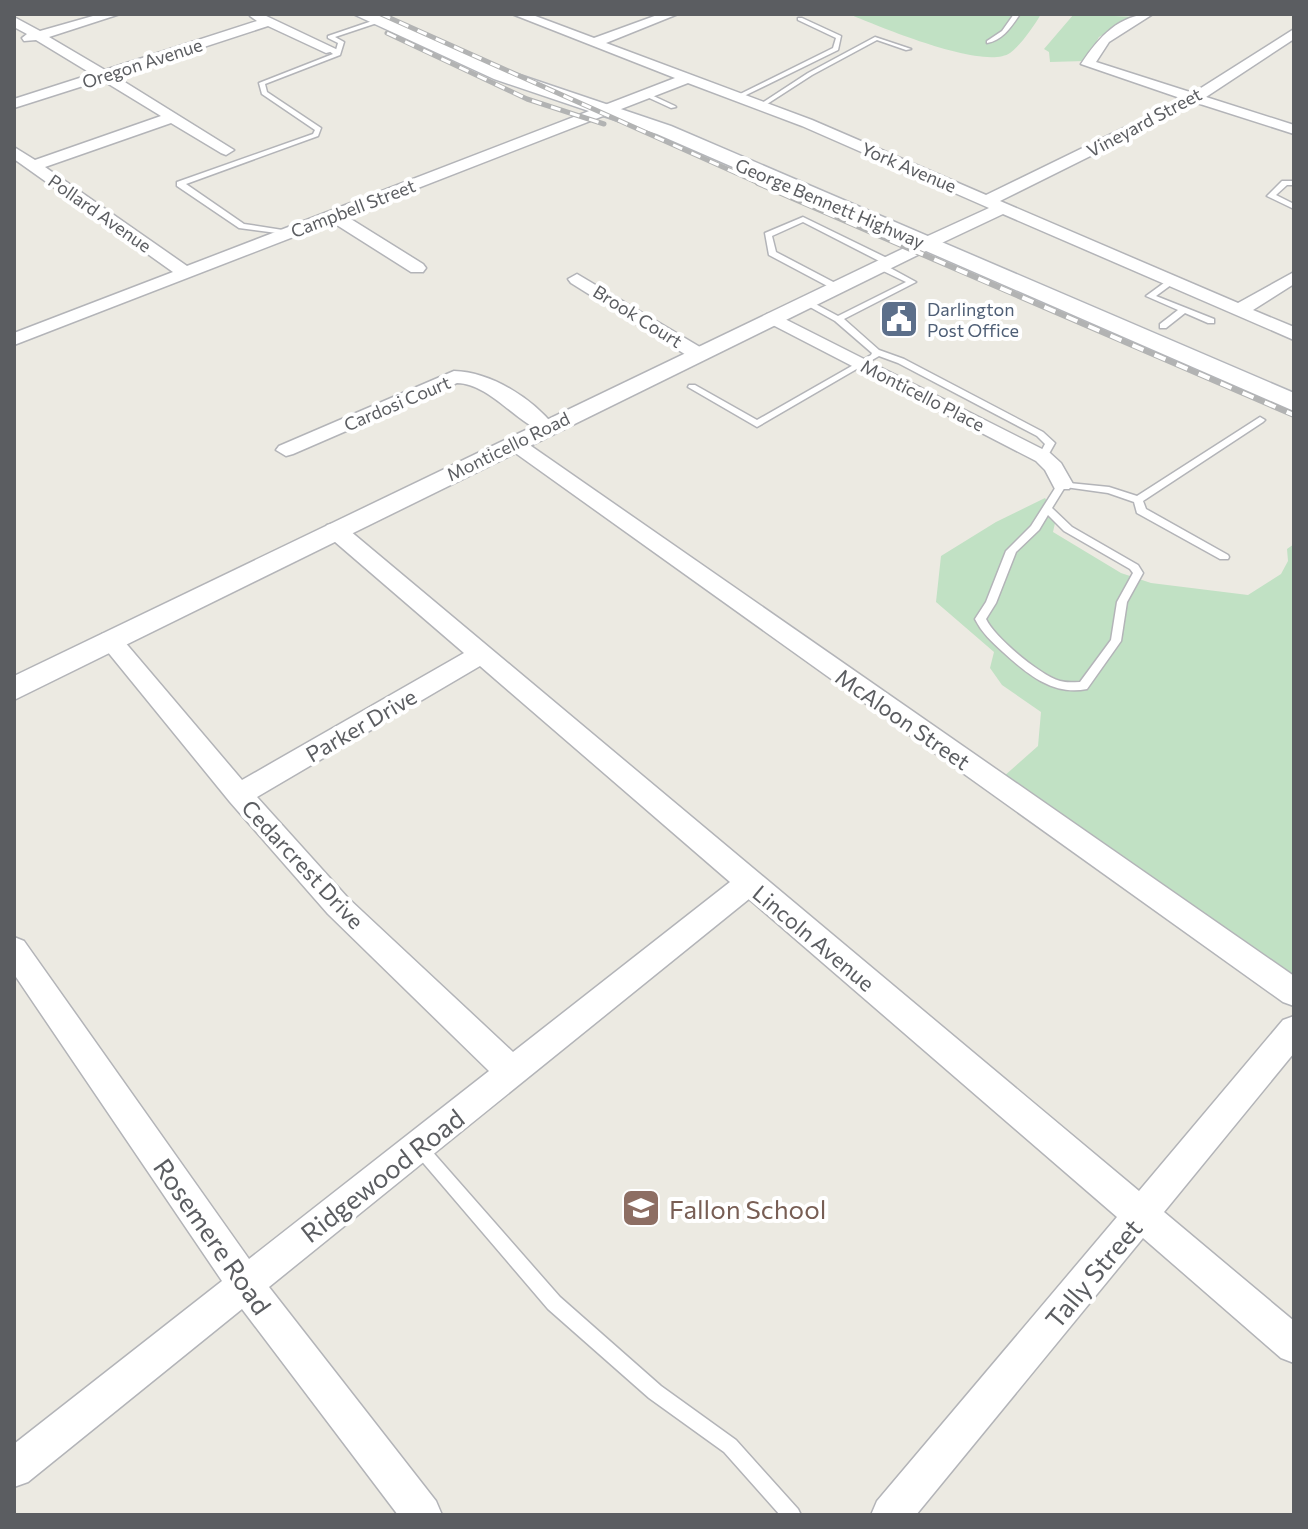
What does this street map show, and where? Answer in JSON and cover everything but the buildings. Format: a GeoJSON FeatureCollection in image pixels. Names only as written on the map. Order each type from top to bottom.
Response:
{"type":"FeatureCollection","features":[{"type":"Feature","properties":{"kind":"main road","name":"George Bennett Highway"},"geometry":{"type":"LineString","coordinates":[[370,18],[501,75],[609,110],[697,144],[1294,403]]}},
{"type":"Feature","properties":{"kind":"street"},"geometry":{"type":"LineString","coordinates":[[14,43],[114,14]]}},
{"type":"Feature","properties":{"kind":"street"},"geometry":{"type":"LineString","coordinates":[[253,14],[334,52]]}},
{"type":"Feature","properties":{"kind":"street","name":"York Avenue"},"geometry":{"type":"LineString","coordinates":[[518,14],[762,105],[1293,334]]}},
{"type":"Feature","properties":{"kind":"street"},"geometry":{"type":"LineString","coordinates":[[596,42],[672,14]]}},
{"type":"Feature","properties":{"kind":"street"},"geometry":{"type":"LineString","coordinates":[[1147,14],[1104,39],[1088,64],[1294,130]]}},
{"type":"Feature","properties":{"kind":"street"},"geometry":{"type":"LineString","coordinates":[[14,21],[226,150]]}},
{"type":"Feature","properties":{"kind":"street","name":"Oregon Avenue"},"geometry":{"type":"LineString","coordinates":[[14,104],[269,22]]}},
{"type":"Feature","properties":{"kind":"street","name":"Vineyard Street"},"geometry":{"type":"LineString","coordinates":[[996,204],[1193,98],[1294,33]]}},
{"type":"Feature","properties":{"kind":"street","name":"Campbell Street"},"geometry":{"type":"LineString","coordinates":[[14,339],[691,77]]}},
{"type":"Feature","properties":{"kind":"street"},"geometry":{"type":"LineString","coordinates":[[33,166],[170,118]]}},
{"type":"Feature","properties":{"kind":"street","name":"Pollard Avenue"},"geometry":{"type":"LineString","coordinates":[[14,152],[186,273]]}},
{"type":"Feature","properties":{"kind":"street","name":"Monticello Road"},"geometry":{"type":"LineString","coordinates":[[14,689],[925,244],[996,204]]}},
{"type":"Feature","properties":{"kind":"street"},"geometry":{"type":"LineString","coordinates":[[334,216],[417,268]]}},
{"type":"Feature","properties":{"kind":"street"},"geometry":{"type":"LineString","coordinates":[[1238,311],[1294,277]]}},
{"type":"Feature","properties":{"kind":"street","name":"Brook Court"},"geometry":{"type":"LineString","coordinates":[[577,279],[698,354]]}},
{"type":"Feature","properties":{"kind":"street"},"geometry":{"type":"LineString","coordinates":[[14,315],[33,331]]}},
{"type":"Feature","properties":{"kind":"street","name":"Monticello Place"},"geometry":{"type":"LineString","coordinates":[[773,318],[869,358],[1043,457],[1054,467],[1062,484]]}},
{"type":"Feature","properties":{"kind":"street","name":"Cardosi Court"},"geometry":{"type":"LineString","coordinates":[[286,450],[454,377],[464,376],[484,382],[545,427]]}},
{"type":"Feature","properties":{"kind":"street","name":"McAloon Street"},"geometry":{"type":"LineString","coordinates":[[514,443],[1294,993]]}},
{"type":"Feature","properties":{"kind":"street","name":"Lincoln Avenue"},"geometry":{"type":"LineString","coordinates":[[335,530],[1294,1345]]}},
{"type":"Feature","properties":{"kind":"street","name":"Cedarcrest Drive"},"geometry":{"type":"LineString","coordinates":[[110,640],[239,795],[338,906],[512,1072]]}},
{"type":"Feature","properties":{"kind":"street","name":"Parker Drive"},"geometry":{"type":"LineString","coordinates":[[239,795],[482,654]]}},
{"type":"Feature","properties":{"kind":"street","name":"Ridgewood Road"},"geometry":{"type":"LineString","coordinates":[[14,1468],[750,882]]}},
{"type":"Feature","properties":{"kind":"street","name":"Rosemere Road"},"geometry":{"type":"LineString","coordinates":[[14,950],[245,1284],[422,1515]]}},
{"type":"Feature","properties":{"kind":"street","name":"Tally Street"},"geometry":{"type":"LineString","coordinates":[[905,1510],[1294,1030]]}},
{"type":"Feature","properties":{"kind":"lane"},"geometry":{"type":"LineString","coordinates":[[989,42],[1004,32],[1017,14]]}},
{"type":"Feature","properties":{"kind":"lane"},"geometry":{"type":"LineString","coordinates":[[289,233],[242,226],[180,184],[316,135],[319,129],[264,93],[262,83],[334,52],[341,42],[330,37],[370,18]]}},
{"type":"Feature","properties":{"kind":"lane"},"geometry":{"type":"LineString","coordinates":[[740,96],[836,49],[839,37],[800,19]]}},
{"type":"Feature","properties":{"kind":"lane"},"geometry":{"type":"LineString","coordinates":[[762,105],[810,74],[877,38],[908,49]]}},
{"type":"Feature","properties":{"kind":"lane"},"geometry":{"type":"LineString","coordinates":[[647,95],[673,107]]}},
{"type":"Feature","properties":{"kind":"lane"},"geometry":{"type":"LineString","coordinates":[[1294,183],[1285,183],[1271,196],[1294,207]]}},
{"type":"Feature","properties":{"kind":"lane"},"geometry":{"type":"LineString","coordinates":[[836,287],[772,253],[768,235],[803,219],[912,282],[838,319]]}},
{"type":"Feature","properties":{"kind":"lane"},"geometry":{"type":"LineString","coordinates":[[1171,282],[1150,296],[1211,321]]}},
{"type":"Feature","properties":{"kind":"lane"},"geometry":{"type":"LineString","coordinates":[[692,387],[757,424],[869,358],[838,319],[805,302]]}},
{"type":"Feature","properties":{"kind":"lane"},"geometry":{"type":"LineString","coordinates":[[1163,326],[1184,310]]}},
{"type":"Feature","properties":{"kind":"lane"},"geometry":{"type":"LineString","coordinates":[[1138,500],[1260,420]]}},
{"type":"Feature","properties":{"kind":"lane"},"geometry":{"type":"LineString","coordinates":[[1047,508],[1068,529],[1134,567],[1138,573],[1122,602],[1116,641],[1083,686],[1067,689],[1051,685],[985,629],[980,619],[991,603],[1011,551],[1035,528],[1047,508],[1062,484],[1109,490],[1138,500]]}},
{"type":"Feature","properties":{"kind":"lane"},"geometry":{"type":"LineString","coordinates":[[1138,500],[1141,511],[1224,557]]}},
{"type":"Feature","properties":{"kind":"lane"},"geometry":{"type":"LineString","coordinates":[[418,1146],[554,1303],[655,1392],[730,1446],[792,1515]]}},
{"type":"Feature","properties":{"kind":"green space"},"geometry":{"type":"Polygon","coordinates":[[[849,14],[1041,14],[1014,50],[997,57],[955,52],[849,14]]]}},
{"type":"Feature","properties":{"kind":"green space"},"geometry":{"type":"Polygon","coordinates":[[[1074,14],[1135,17],[1099,37],[1085,61],[1050,62],[1049,52],[1044,49],[1074,14]]]}},
{"type":"Feature","properties":{"kind":"green space"},"geometry":{"type":"Polygon","coordinates":[[[1045,498],[1057,514],[1053,532],[1121,573],[1151,583],[1248,595],[1281,574],[1288,561],[1287,549],[1294,544],[1294,987],[994,785],[1038,746],[1041,712],[1002,685],[990,668],[994,652],[936,602],[941,556],[996,522],[1045,498]]]}},
{"type":"Feature","properties":{"kind":"railway"},"geometry":{"type":"LineString","coordinates":[[381,14],[763,185]]}},
{"type":"Feature","properties":{"kind":"railway"},"geometry":{"type":"LineString","coordinates":[[387,33],[527,99],[604,124]]}},
{"type":"Feature","properties":{"kind":"railway"},"geometry":{"type":"LineString","coordinates":[[758,183],[1294,415]]}},
{"type":"Feature","properties":{"kind":"place","name":"Darlington Post Office"},"geometry":{"type":"Point","coordinates":[899,319]}},
{"type":"Feature","properties":{"kind":"place","name":"Fallon School"},"geometry":{"type":"Point","coordinates":[641,1208]}}]}
